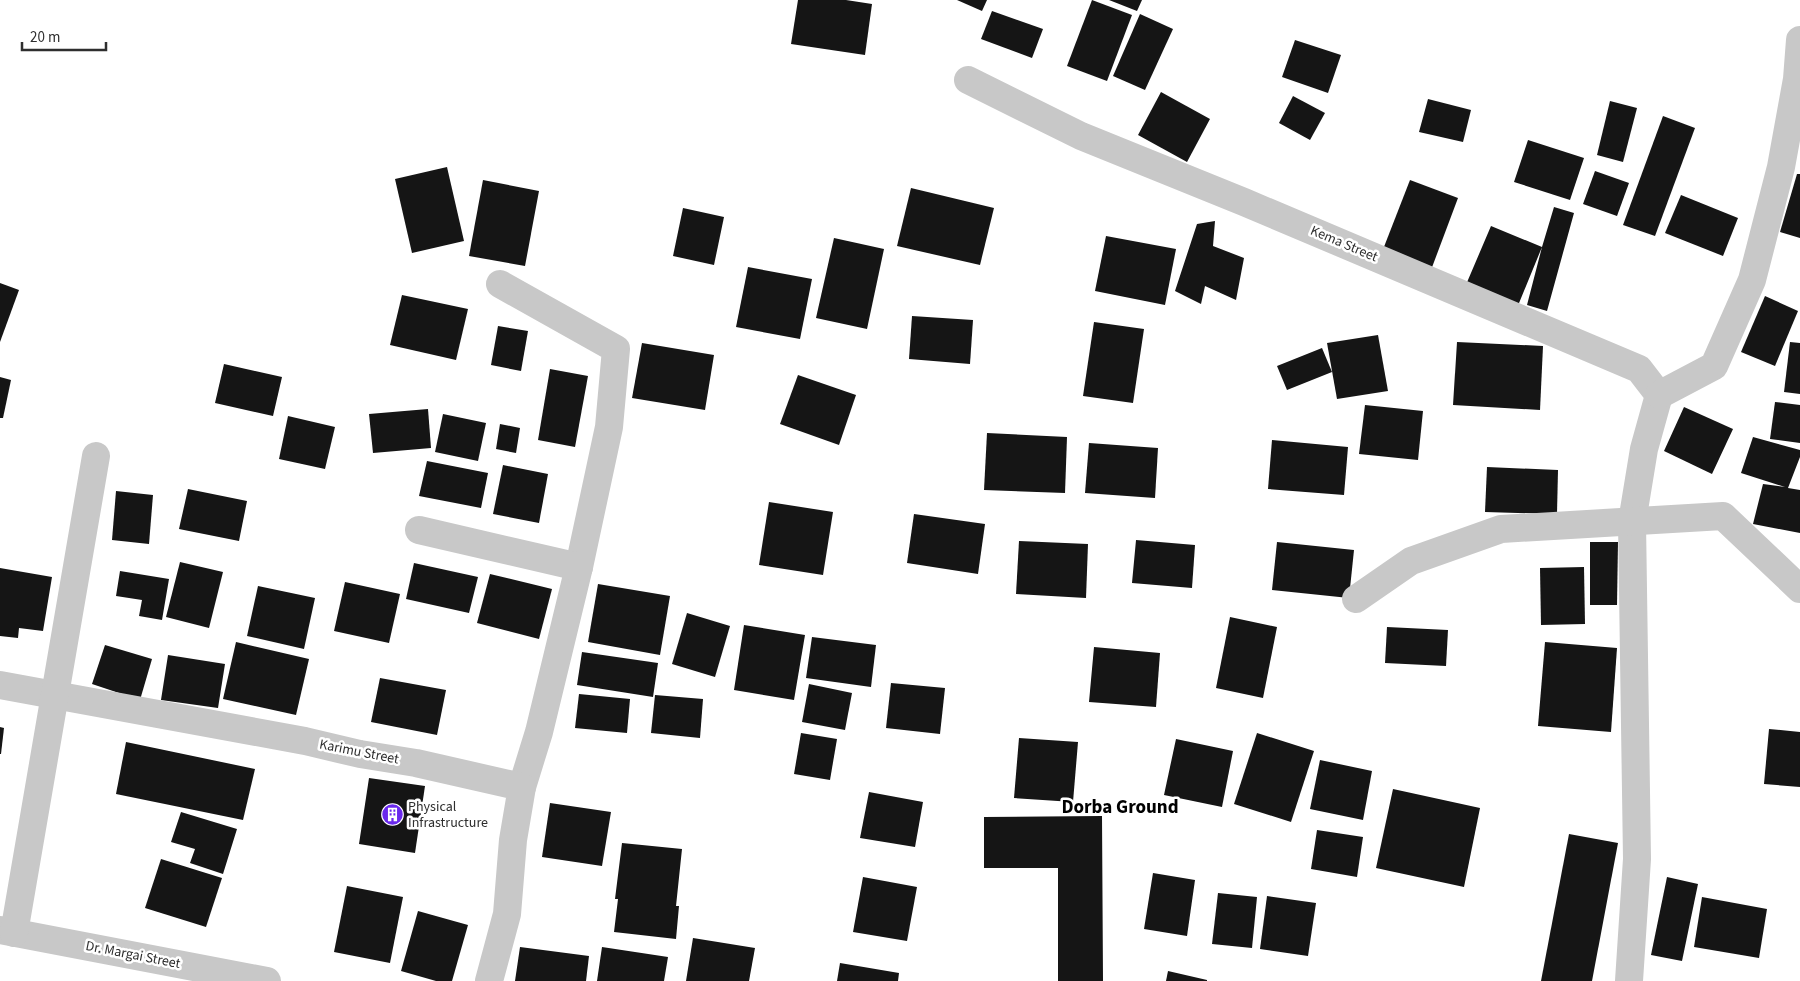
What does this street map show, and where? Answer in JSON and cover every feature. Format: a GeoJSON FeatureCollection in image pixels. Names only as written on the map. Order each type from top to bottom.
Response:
{"type":"FeatureCollection","features":[{"type":"Feature","properties":{"kind":"street"},"geometry":{"type":"LineString","coordinates":[[1629,981],[1637,859],[1632,522],[1644,450],[1659,395],[1714,366],[1752,280],[1781,167],[1797,79],[1800,40]]}},
{"type":"Feature","properties":{"kind":"street","name":"Kema Street"},"geometry":{"type":"LineString","coordinates":[[968,80],[1081,136],[1244,202],[1639,369],[1659,395]]}},
{"type":"Feature","properties":{"kind":"street"},"geometry":{"type":"LineString","coordinates":[[490,981],[506,914],[513,840],[522,787],[539,732],[609,427],[616,349],[500,284]]}},
{"type":"Feature","properties":{"kind":"street"},"geometry":{"type":"LineString","coordinates":[[7,931],[54,694],[96,456]]}},
{"type":"Feature","properties":{"kind":"street"},"geometry":{"type":"LineString","coordinates":[[1356,599],[1411,561],[1501,530],[1723,516],[1800,589]]}},
{"type":"Feature","properties":{"kind":"street"},"geometry":{"type":"LineString","coordinates":[[419,530],[578,567]]}},
{"type":"Feature","properties":{"kind":"street","name":"Karimu Street"},"geometry":{"type":"LineString","coordinates":[[0,685],[305,741],[522,787]]}},
{"type":"Feature","properties":{"kind":"street","name":"Dr. Margai Street"},"geometry":{"type":"LineString","coordinates":[[7,931],[267,981]]}},
{"type":"Feature","properties":{"kind":"building"},"geometry":{"type":"Polygon","coordinates":[[[798,0],[846,0],[872,4],[865,55],[791,44],[798,0]]]}},
{"type":"Feature","properties":{"kind":"building"},"geometry":{"type":"Polygon","coordinates":[[[957,0],[987,0],[982,11],[957,0]]]}},
{"type":"Feature","properties":{"kind":"building"},"geometry":{"type":"Polygon","coordinates":[[[1092,0],[1132,15],[1107,81],[1067,66],[1092,0]]]}},
{"type":"Feature","properties":{"kind":"building"},"geometry":{"type":"Polygon","coordinates":[[[1109,0],[1142,0],[1137,11],[1109,0]]]}},
{"type":"Feature","properties":{"kind":"building"},"geometry":{"type":"Polygon","coordinates":[[[992,11],[1043,29],[1032,58],[981,39],[992,11]]]}},
{"type":"Feature","properties":{"kind":"building"},"geometry":{"type":"Polygon","coordinates":[[[1140,14],[1173,29],[1145,90],[1113,76],[1140,14]]]}},
{"type":"Feature","properties":{"kind":"building"},"geometry":{"type":"Polygon","coordinates":[[[1295,40],[1341,55],[1328,93],[1282,77],[1295,40]]]}},
{"type":"Feature","properties":{"kind":"building"},"geometry":{"type":"Polygon","coordinates":[[[1161,92],[1210,119],[1187,162],[1138,135],[1161,92]]]}},
{"type":"Feature","properties":{"kind":"building"},"geometry":{"type":"Polygon","coordinates":[[[1293,96],[1325,113],[1310,140],[1279,123],[1293,96]]]}},
{"type":"Feature","properties":{"kind":"building"},"geometry":{"type":"Polygon","coordinates":[[[1428,99],[1471,110],[1463,142],[1419,132],[1428,99]]]}},
{"type":"Feature","properties":{"kind":"building"},"geometry":{"type":"Polygon","coordinates":[[[1610,101],[1637,108],[1623,162],[1597,155],[1610,101]]]}},
{"type":"Feature","properties":{"kind":"building"},"geometry":{"type":"Polygon","coordinates":[[[1663,116],[1695,128],[1655,236],[1623,225],[1663,116]]]}},
{"type":"Feature","properties":{"kind":"building"},"geometry":{"type":"Polygon","coordinates":[[[1528,140],[1584,158],[1570,200],[1514,182],[1528,140]]]}},
{"type":"Feature","properties":{"kind":"building"},"geometry":{"type":"Polygon","coordinates":[[[447,167],[464,241],[412,253],[395,179],[447,167]]]}},
{"type":"Feature","properties":{"kind":"building"},"geometry":{"type":"Polygon","coordinates":[[[1595,171],[1629,183],[1617,216],[1583,204],[1595,171]]]}},
{"type":"Feature","properties":{"kind":"building"},"geometry":{"type":"Polygon","coordinates":[[[1797,174],[1800,174],[1800,238],[1780,232],[1797,174]]]}},
{"type":"Feature","properties":{"kind":"building"},"geometry":{"type":"Polygon","coordinates":[[[483,180],[539,191],[525,266],[469,256],[483,180]]]}},
{"type":"Feature","properties":{"kind":"building"},"geometry":{"type":"Polygon","coordinates":[[[1410,180],[1458,198],[1431,270],[1382,252],[1410,180]]]}},
{"type":"Feature","properties":{"kind":"building"},"geometry":{"type":"Polygon","coordinates":[[[911,188],[994,208],[980,265],[897,246],[911,188]]]}},
{"type":"Feature","properties":{"kind":"building"},"geometry":{"type":"Polygon","coordinates":[[[1681,195],[1738,218],[1723,256],[1665,233],[1681,195]]]}},
{"type":"Feature","properties":{"kind":"building"},"geometry":{"type":"Polygon","coordinates":[[[1554,207],[1574,213],[1547,311],[1527,305],[1554,207]]]}},
{"type":"Feature","properties":{"kind":"building"},"geometry":{"type":"Polygon","coordinates":[[[683,208],[724,217],[714,265],[673,256],[683,208]]]}},
{"type":"Feature","properties":{"kind":"building"},"geometry":{"type":"Polygon","coordinates":[[[1215,221],[1213,246],[1244,258],[1236,300],[1205,286],[1201,304],[1175,291],[1197,224],[1215,221]]]}},
{"type":"Feature","properties":{"kind":"building"},"geometry":{"type":"Polygon","coordinates":[[[1491,226],[1542,247],[1517,308],[1465,287],[1491,226]]]}},
{"type":"Feature","properties":{"kind":"building"},"geometry":{"type":"Polygon","coordinates":[[[1106,236],[1176,249],[1165,305],[1095,291],[1106,236]]]}},
{"type":"Feature","properties":{"kind":"building"},"geometry":{"type":"Polygon","coordinates":[[[834,238],[884,249],[867,329],[816,318],[834,238]]]}},
{"type":"Feature","properties":{"kind":"building"},"geometry":{"type":"Polygon","coordinates":[[[748,267],[812,279],[800,339],[736,327],[748,267]]]}},
{"type":"Feature","properties":{"kind":"building"},"geometry":{"type":"Polygon","coordinates":[[[0,283],[19,290],[0,342],[0,283]]]}},
{"type":"Feature","properties":{"kind":"building"},"geometry":{"type":"Polygon","coordinates":[[[402,295],[468,309],[456,360],[390,345],[402,295]]]}},
{"type":"Feature","properties":{"kind":"building"},"geometry":{"type":"Polygon","coordinates":[[[1765,296],[1798,311],[1775,366],[1741,352],[1765,296]]]}},
{"type":"Feature","properties":{"kind":"building"},"geometry":{"type":"Polygon","coordinates":[[[912,316],[973,320],[970,364],[909,359],[912,316]]]}},
{"type":"Feature","properties":{"kind":"building"},"geometry":{"type":"Polygon","coordinates":[[[1094,322],[1144,329],[1133,403],[1083,396],[1094,322]]]}},
{"type":"Feature","properties":{"kind":"building"},"geometry":{"type":"Polygon","coordinates":[[[498,326],[528,331],[521,371],[491,365],[498,326]]]}},
{"type":"Feature","properties":{"kind":"building"},"geometry":{"type":"Polygon","coordinates":[[[1378,335],[1388,391],[1337,399],[1327,343],[1378,335]]]}},
{"type":"Feature","properties":{"kind":"building"},"geometry":{"type":"Polygon","coordinates":[[[1457,342],[1543,346],[1540,410],[1453,405],[1457,342]]]}},
{"type":"Feature","properties":{"kind":"building"},"geometry":{"type":"Polygon","coordinates":[[[1790,342],[1800,343],[1800,394],[1784,392],[1790,342]]]}},
{"type":"Feature","properties":{"kind":"building"},"geometry":{"type":"Polygon","coordinates":[[[642,343],[714,355],[705,410],[632,398],[642,343]]]}},
{"type":"Feature","properties":{"kind":"building"},"geometry":{"type":"Polygon","coordinates":[[[1322,348],[1332,372],[1287,390],[1277,366],[1322,348]]]}},
{"type":"Feature","properties":{"kind":"building"},"geometry":{"type":"Polygon","coordinates":[[[224,364],[282,377],[273,416],[215,403],[224,364]]]}},
{"type":"Feature","properties":{"kind":"building"},"geometry":{"type":"Polygon","coordinates":[[[550,369],[588,376],[575,447],[538,440],[550,369]]]}},
{"type":"Feature","properties":{"kind":"building"},"geometry":{"type":"Polygon","coordinates":[[[798,375],[856,395],[839,445],[780,424],[798,375]]]}},
{"type":"Feature","properties":{"kind":"building"},"geometry":{"type":"Polygon","coordinates":[[[0,377],[11,380],[3,418],[0,418],[0,377]]]}},
{"type":"Feature","properties":{"kind":"building"},"geometry":{"type":"Polygon","coordinates":[[[1775,402],[1800,405],[1800,443],[1770,439],[1775,402]]]}},
{"type":"Feature","properties":{"kind":"building"},"geometry":{"type":"Polygon","coordinates":[[[1365,405],[1423,411],[1418,460],[1359,454],[1365,405]]]}},
{"type":"Feature","properties":{"kind":"building"},"geometry":{"type":"Polygon","coordinates":[[[1684,407],[1733,429],[1712,474],[1664,451],[1684,407]]]}},
{"type":"Feature","properties":{"kind":"building"},"geometry":{"type":"Polygon","coordinates":[[[428,409],[431,448],[373,453],[369,414],[428,409]]]}},
{"type":"Feature","properties":{"kind":"building"},"geometry":{"type":"Polygon","coordinates":[[[443,414],[486,423],[478,461],[435,452],[443,414]]]}},
{"type":"Feature","properties":{"kind":"building"},"geometry":{"type":"Polygon","coordinates":[[[288,416],[335,427],[325,469],[279,459],[288,416]]]}},
{"type":"Feature","properties":{"kind":"building"},"geometry":{"type":"Polygon","coordinates":[[[500,424],[520,428],[516,453],[496,449],[500,424]]]}},
{"type":"Feature","properties":{"kind":"building"},"geometry":{"type":"Polygon","coordinates":[[[987,433],[1067,437],[1065,493],[984,490],[987,433]]]}},
{"type":"Feature","properties":{"kind":"building"},"geometry":{"type":"Polygon","coordinates":[[[1753,437],[1800,450],[1800,457],[1788,488],[1800,490],[1800,533],[1753,524],[1763,484],[1785,487],[1741,473],[1753,437]]]}},
{"type":"Feature","properties":{"kind":"building"},"geometry":{"type":"Polygon","coordinates":[[[1272,440],[1348,447],[1344,495],[1268,489],[1272,440]]]}},
{"type":"Feature","properties":{"kind":"building"},"geometry":{"type":"Polygon","coordinates":[[[1089,443],[1158,448],[1155,498],[1085,493],[1089,443]]]}},
{"type":"Feature","properties":{"kind":"building"},"geometry":{"type":"Polygon","coordinates":[[[427,461],[488,473],[481,508],[419,496],[427,461]]]}},
{"type":"Feature","properties":{"kind":"building"},"geometry":{"type":"Polygon","coordinates":[[[503,465],[548,474],[539,523],[493,514],[503,465]]]}},
{"type":"Feature","properties":{"kind":"building"},"geometry":{"type":"Polygon","coordinates":[[[1487,467],[1558,470],[1557,514],[1485,512],[1487,467]]]}},
{"type":"Feature","properties":{"kind":"building"},"geometry":{"type":"Polygon","coordinates":[[[188,489],[247,501],[239,541],[179,529],[188,489]]]}},
{"type":"Feature","properties":{"kind":"building"},"geometry":{"type":"Polygon","coordinates":[[[116,491],[153,495],[149,544],[112,540],[116,491]]]}},
{"type":"Feature","properties":{"kind":"building"},"geometry":{"type":"Polygon","coordinates":[[[769,502],[833,512],[823,575],[759,565],[769,502]]]}},
{"type":"Feature","properties":{"kind":"building"},"geometry":{"type":"Polygon","coordinates":[[[914,514],[985,524],[978,574],[907,563],[914,514]]]}},
{"type":"Feature","properties":{"kind":"building"},"geometry":{"type":"Polygon","coordinates":[[[1136,540],[1195,545],[1192,588],[1132,583],[1136,540]]]}},
{"type":"Feature","properties":{"kind":"building"},"geometry":{"type":"Polygon","coordinates":[[[1019,541],[1088,544],[1086,598],[1016,594],[1019,541]]]}},
{"type":"Feature","properties":{"kind":"building"},"geometry":{"type":"Polygon","coordinates":[[[1277,542],[1354,550],[1349,598],[1272,590],[1277,542]]]}},
{"type":"Feature","properties":{"kind":"building"},"geometry":{"type":"Polygon","coordinates":[[[1590,542],[1618,542],[1617,605],[1590,605],[1590,542]]]}},
{"type":"Feature","properties":{"kind":"building"},"geometry":{"type":"Polygon","coordinates":[[[180,562],[223,572],[209,628],[166,617],[180,562]]]}},
{"type":"Feature","properties":{"kind":"building"},"geometry":{"type":"Polygon","coordinates":[[[414,563],[478,577],[469,613],[406,599],[414,563]]]}},
{"type":"Feature","properties":{"kind":"building"},"geometry":{"type":"Polygon","coordinates":[[[1584,567],[1585,624],[1541,625],[1540,568],[1584,567]]]}},
{"type":"Feature","properties":{"kind":"building"},"geometry":{"type":"Polygon","coordinates":[[[0,568],[52,577],[43,631],[19,628],[18,638],[0,636],[0,568]]]}},
{"type":"Feature","properties":{"kind":"building"},"geometry":{"type":"Polygon","coordinates":[[[120,571],[169,579],[162,620],[139,616],[142,600],[116,596],[120,571]]]}},
{"type":"Feature","properties":{"kind":"building"},"geometry":{"type":"Polygon","coordinates":[[[490,574],[552,589],[539,639],[477,623],[490,574]]]}},
{"type":"Feature","properties":{"kind":"building"},"geometry":{"type":"Polygon","coordinates":[[[345,582],[400,594],[389,643],[334,631],[345,582]]]}},
{"type":"Feature","properties":{"kind":"building"},"geometry":{"type":"Polygon","coordinates":[[[598,584],[670,596],[660,655],[588,642],[598,584]]]}},
{"type":"Feature","properties":{"kind":"building"},"geometry":{"type":"Polygon","coordinates":[[[258,586],[315,598],[304,649],[247,636],[258,586]]]}},
{"type":"Feature","properties":{"kind":"building"},"geometry":{"type":"Polygon","coordinates":[[[687,613],[730,626],[715,677],[672,664],[687,613]]]}},
{"type":"Feature","properties":{"kind":"building"},"geometry":{"type":"Polygon","coordinates":[[[1230,617],[1277,627],[1263,698],[1216,688],[1230,617]]]}},
{"type":"Feature","properties":{"kind":"building"},"geometry":{"type":"Polygon","coordinates":[[[744,625],[805,635],[794,700],[734,690],[744,625]]]}},
{"type":"Feature","properties":{"kind":"building"},"geometry":{"type":"Polygon","coordinates":[[[1387,627],[1448,630],[1446,666],[1385,663],[1387,627]]]}},
{"type":"Feature","properties":{"kind":"building"},"geometry":{"type":"Polygon","coordinates":[[[812,637],[876,645],[871,687],[806,678],[812,637]]]}},
{"type":"Feature","properties":{"kind":"building"},"geometry":{"type":"Polygon","coordinates":[[[236,642],[309,659],[296,715],[223,699],[236,642]]]}},
{"type":"Feature","properties":{"kind":"building"},"geometry":{"type":"Polygon","coordinates":[[[1545,642],[1617,648],[1611,732],[1538,726],[1545,642]]]}},
{"type":"Feature","properties":{"kind":"building"},"geometry":{"type":"Polygon","coordinates":[[[105,645],[152,659],[140,700],[92,684],[105,645]]]}},
{"type":"Feature","properties":{"kind":"building"},"geometry":{"type":"Polygon","coordinates":[[[1094,647],[1160,653],[1156,707],[1089,702],[1094,647]]]}},
{"type":"Feature","properties":{"kind":"building"},"geometry":{"type":"Polygon","coordinates":[[[582,652],[658,663],[653,697],[577,685],[582,652]]]}},
{"type":"Feature","properties":{"kind":"building"},"geometry":{"type":"Polygon","coordinates":[[[168,655],[225,664],[218,708],[161,700],[168,655]]]}},
{"type":"Feature","properties":{"kind":"building"},"geometry":{"type":"Polygon","coordinates":[[[380,678],[446,690],[437,735],[371,722],[380,678]]]}},
{"type":"Feature","properties":{"kind":"building"},"geometry":{"type":"Polygon","coordinates":[[[891,683],[945,688],[940,734],[886,728],[891,683]]]}},
{"type":"Feature","properties":{"kind":"building"},"geometry":{"type":"Polygon","coordinates":[[[809,684],[852,693],[845,730],[802,722],[809,684]]]}},
{"type":"Feature","properties":{"kind":"building"},"geometry":{"type":"Polygon","coordinates":[[[579,694],[630,699],[627,733],[575,728],[579,694]]]}},
{"type":"Feature","properties":{"kind":"building"},"geometry":{"type":"Polygon","coordinates":[[[655,695],[703,699],[700,738],[651,733],[655,695]]]}},
{"type":"Feature","properties":{"kind":"building"},"geometry":{"type":"Polygon","coordinates":[[[0,727],[4,728],[1,754],[0,754],[0,727]]]}},
{"type":"Feature","properties":{"kind":"building"},"geometry":{"type":"Polygon","coordinates":[[[1769,729],[1800,732],[1800,787],[1764,784],[1769,729]]]}},
{"type":"Feature","properties":{"kind":"building"},"geometry":{"type":"Polygon","coordinates":[[[801,733],[837,739],[830,780],[794,774],[801,733]]]}},
{"type":"Feature","properties":{"kind":"building"},"geometry":{"type":"Polygon","coordinates":[[[1257,733],[1314,751],[1291,822],[1234,804],[1257,733]]]}},
{"type":"Feature","properties":{"kind":"building"},"geometry":{"type":"Polygon","coordinates":[[[1019,738],[1078,742],[1073,802],[1014,798],[1019,738]]]}},
{"type":"Feature","properties":{"kind":"building"},"geometry":{"type":"Polygon","coordinates":[[[1176,739],[1233,751],[1222,807],[1164,795],[1176,739]]]}},
{"type":"Feature","properties":{"kind":"building"},"geometry":{"type":"Polygon","coordinates":[[[126,742],[255,769],[243,820],[116,794],[126,742]]]}},
{"type":"Feature","properties":{"kind":"building"},"geometry":{"type":"Polygon","coordinates":[[[1320,760],[1372,771],[1363,820],[1310,809],[1320,760]]]}},
{"type":"Feature","properties":{"kind":"building","name":"Physical Infrastructure"},"geometry":{"type":"Polygon","coordinates":[[[369,778],[425,786],[415,853],[359,844],[369,778]]]}},
{"type":"Feature","properties":{"kind":"building"},"geometry":{"type":"Polygon","coordinates":[[[1393,789],[1480,808],[1464,887],[1376,868],[1393,789]]]}},
{"type":"Feature","properties":{"kind":"building"},"geometry":{"type":"Polygon","coordinates":[[[869,792],[923,802],[915,847],[860,838],[869,792]]]}},
{"type":"Feature","properties":{"kind":"building"},"geometry":{"type":"Polygon","coordinates":[[[550,803],[611,812],[602,866],[542,857],[550,803]]]}},
{"type":"Feature","properties":{"kind":"building"},"geometry":{"type":"Polygon","coordinates":[[[181,812],[237,829],[223,874],[190,863],[195,849],[171,842],[181,812]]]}},
{"type":"Feature","properties":{"kind":"building"},"geometry":{"type":"Polygon","coordinates":[[[1102,816],[1103,981],[1058,981],[1058,868],[984,868],[984,817],[1102,816]]]}},
{"type":"Feature","properties":{"kind":"building"},"geometry":{"type":"Polygon","coordinates":[[[1317,830],[1363,837],[1357,877],[1311,869],[1317,830]]]}},
{"type":"Feature","properties":{"kind":"building"},"geometry":{"type":"Polygon","coordinates":[[[1569,834],[1618,843],[1592,981],[1541,981],[1569,834]]]}},
{"type":"Feature","properties":{"kind":"building"},"geometry":{"type":"Polygon","coordinates":[[[622,843],[682,849],[676,906],[679,906],[676,939],[614,932],[618,899],[615,899],[622,843]]]}},
{"type":"Feature","properties":{"kind":"building"},"geometry":{"type":"Polygon","coordinates":[[[161,859],[222,878],[206,927],[145,908],[161,859]]]}},
{"type":"Feature","properties":{"kind":"building"},"geometry":{"type":"Polygon","coordinates":[[[1153,873],[1195,880],[1187,936],[1144,929],[1153,873]]]}},
{"type":"Feature","properties":{"kind":"building"},"geometry":{"type":"Polygon","coordinates":[[[863,877],[917,887],[907,941],[853,932],[863,877]]]}},
{"type":"Feature","properties":{"kind":"building"},"geometry":{"type":"Polygon","coordinates":[[[1667,877],[1698,884],[1682,961],[1651,955],[1667,877]]]}},
{"type":"Feature","properties":{"kind":"building"},"geometry":{"type":"Polygon","coordinates":[[[347,886],[403,897],[390,963],[334,952],[347,886]]]}},
{"type":"Feature","properties":{"kind":"building"},"geometry":{"type":"Polygon","coordinates":[[[1218,893],[1257,897],[1252,948],[1212,944],[1218,893]]]}},
{"type":"Feature","properties":{"kind":"building"},"geometry":{"type":"Polygon","coordinates":[[[1267,896],[1316,903],[1308,956],[1260,949],[1267,896]]]}},
{"type":"Feature","properties":{"kind":"building"},"geometry":{"type":"Polygon","coordinates":[[[1702,897],[1767,909],[1759,958],[1694,947],[1702,897]]]}},
{"type":"Feature","properties":{"kind":"building"},"geometry":{"type":"Polygon","coordinates":[[[418,911],[468,925],[452,981],[436,981],[401,971],[418,911]]]}},
{"type":"Feature","properties":{"kind":"building"},"geometry":{"type":"Polygon","coordinates":[[[693,938],[755,948],[749,981],[686,981],[693,938]]]}},
{"type":"Feature","properties":{"kind":"building"},"geometry":{"type":"Polygon","coordinates":[[[520,947],[589,956],[586,981],[515,981],[520,947]]]}},
{"type":"Feature","properties":{"kind":"building"},"geometry":{"type":"Polygon","coordinates":[[[602,947],[668,957],[664,981],[597,981],[602,947]]]}},
{"type":"Feature","properties":{"kind":"building"},"geometry":{"type":"Polygon","coordinates":[[[840,963],[899,973],[898,981],[837,981],[840,963]]]}},
{"type":"Feature","properties":{"kind":"building"},"geometry":{"type":"Polygon","coordinates":[[[1168,971],[1207,980],[1207,981],[1166,981],[1168,971]]]}},
{"type":"Feature","properties":{"kind":"place","name":"Physical Infrastructure"},"geometry":{"type":"Point","coordinates":[392,815]}},
{"type":"Feature","properties":{"kind":"district","name":"Dorba Ground"},"geometry":{"type":"Point","coordinates":[1120,807]}}]}
